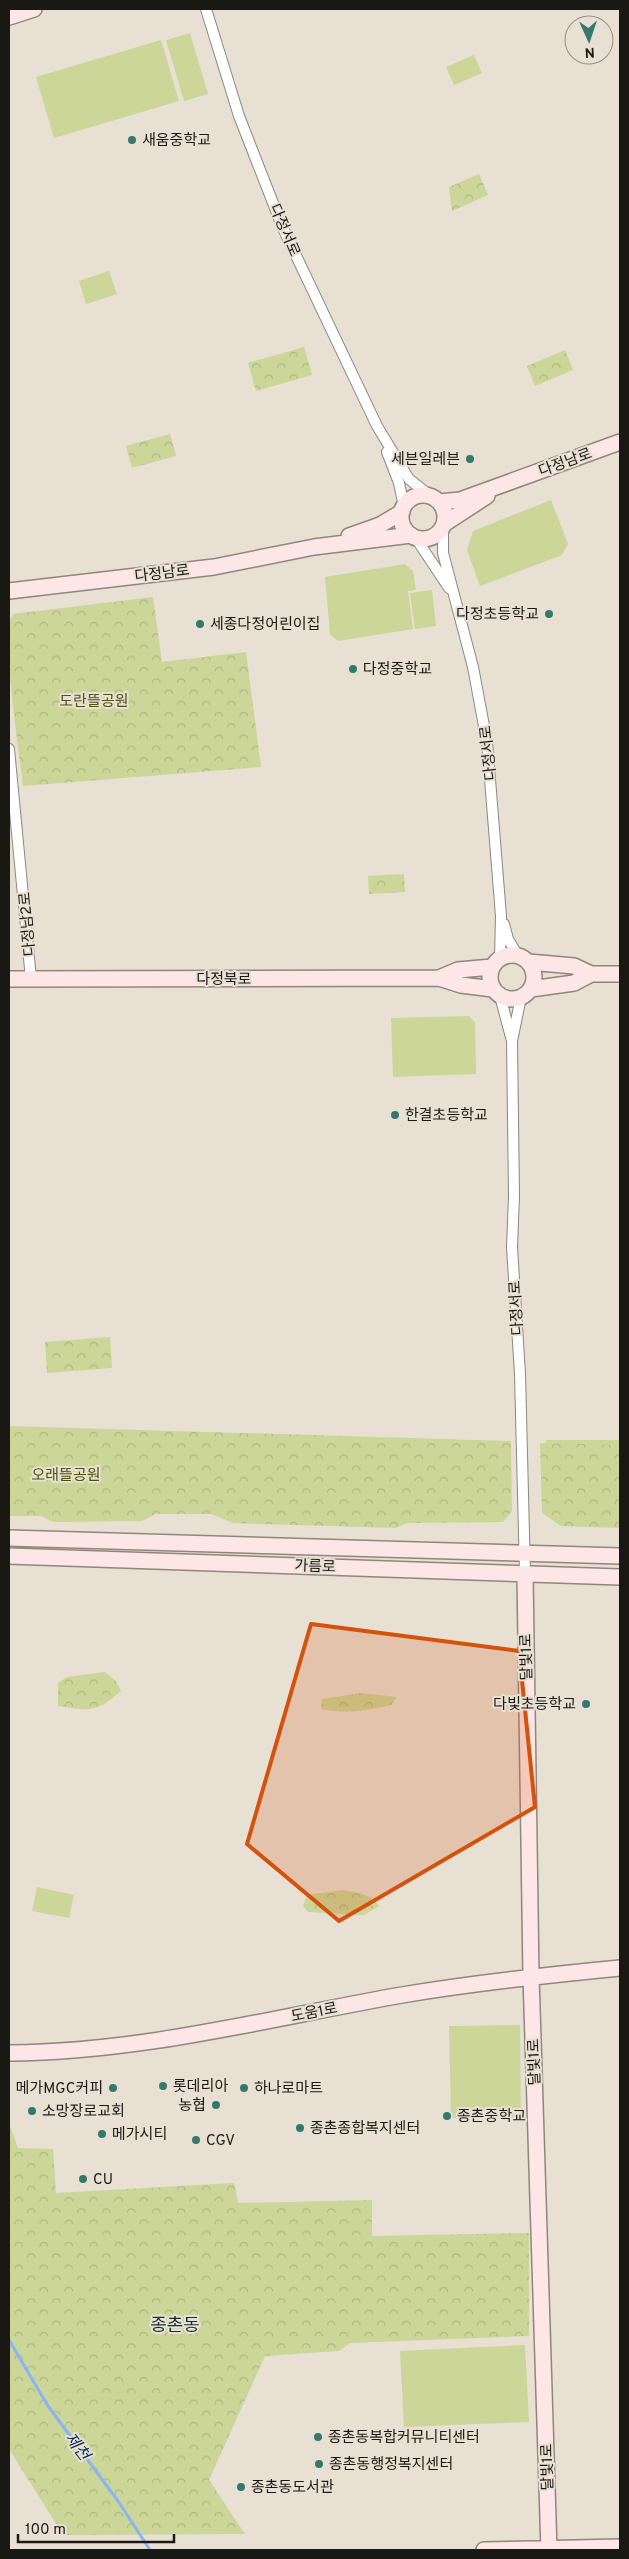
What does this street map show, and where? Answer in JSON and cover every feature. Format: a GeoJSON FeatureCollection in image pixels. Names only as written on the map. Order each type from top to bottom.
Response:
{"type":"FeatureCollection","features":[{"type":"Feature","properties":{"kind":"street"},"geometry":{"type":"LineString","coordinates":[[9,17],[34,9]]}},
{"type":"Feature","properties":{"kind":"street"},"geometry":{"type":"LineString","coordinates":[[201,9],[211,27]]}},
{"type":"Feature","properties":{"kind":"street"},"geometry":{"type":"LineString","coordinates":[[206,9],[211,27]]}},
{"type":"Feature","properties":{"kind":"street","name":"다정서로"},"geometry":{"type":"LineString","coordinates":[[211,27],[239,116],[282,226],[377,426]]}},
{"type":"Feature","properties":{"kind":"street"},"geometry":{"type":"LineString","coordinates":[[377,426],[409,479],[434,498],[446,516],[444,526]]}},
{"type":"Feature","properties":{"kind":"street"},"geometry":{"type":"LineString","coordinates":[[377,426],[399,483],[405,529],[413,536],[453,593]]}},
{"type":"Feature","properties":{"kind":"street","name":"다정남로"},"geometry":{"type":"LineString","coordinates":[[510,482],[620,442]]}},
{"type":"Feature","properties":{"kind":"street"},"geometry":{"type":"LineString","coordinates":[[314,547],[380,525],[403,510],[410,500],[419,495],[460,500],[510,482]]}},
{"type":"Feature","properties":{"kind":"street"},"geometry":{"type":"LineString","coordinates":[[314,547],[413,536],[430,538],[444,526],[510,482]]}},
{"type":"Feature","properties":{"kind":"street","name":"다정서로"},"geometry":{"type":"LineString","coordinates":[[444,526],[443,553],[484,717],[496,829],[501,916]]}},
{"type":"Feature","properties":{"kind":"street","name":"다정남로"},"geometry":{"type":"LineString","coordinates":[[9,591],[214,567],[314,547]]}},
{"type":"Feature","properties":{"kind":"street","name":"다정남2로"},"geometry":{"type":"LineString","coordinates":[[9,749],[31,979]]}},
{"type":"Feature","properties":{"kind":"street"},"geometry":{"type":"LineString","coordinates":[[501,916],[508,939],[534,975],[526,993],[512,1041]]}},
{"type":"Feature","properties":{"kind":"street"},"geometry":{"type":"LineString","coordinates":[[501,916],[496,963],[490,982],[497,992],[512,1041]]}},
{"type":"Feature","properties":{"kind":"street"},"geometry":{"type":"LineString","coordinates":[[438,978],[458,970],[496,963],[512,955],[523,959],[574,966],[591,974],[620,974]]}},
{"type":"Feature","properties":{"kind":"street"},"geometry":{"type":"LineString","coordinates":[[438,978],[460,985],[497,992],[514,999],[526,993],[574,983],[591,974]]}},
{"type":"Feature","properties":{"kind":"street","name":"다정북로"},"geometry":{"type":"LineString","coordinates":[[9,979],[438,978]]}},
{"type":"Feature","properties":{"kind":"street","name":"다정서로"},"geometry":{"type":"LineString","coordinates":[[512,1041],[514,1196],[512,1247],[520,1374],[525,1574]]}},
{"type":"Feature","properties":{"kind":"street","name":"가름로"},"geometry":{"type":"LineString","coordinates":[[9,1538],[620,1556]]}},
{"type":"Feature","properties":{"kind":"street","name":"가름로"},"geometry":{"type":"LineString","coordinates":[[9,1556],[620,1577]]}},
{"type":"Feature","properties":{"kind":"street","name":"달빛1로"},"geometry":{"type":"LineString","coordinates":[[525,1574],[531,1976],[549,2550]]}},
{"type":"Feature","properties":{"kind":"street","name":"도움1로"},"geometry":{"type":"LineString","coordinates":[[9,2053],[127,2046],[184,2038],[403,1995],[531,1976],[620,1968]]}},
{"type":"Feature","properties":{"kind":"street"},"geometry":{"type":"LineString","coordinates":[[484,2550],[620,2547]]}},
{"type":"Feature","properties":{"kind":"highlighted area"},"geometry":{"type":"Polygon","coordinates":[[[311,1624],[519,1651],[535,1807],[339,1921],[247,1844],[311,1624]]]}},
{"type":"Feature","properties":{"kind":"green space"},"geometry":{"type":"Polygon","coordinates":[[[190,33],[208,94],[184,101],[166,40],[190,33]]]}},
{"type":"Feature","properties":{"kind":"green space"},"geometry":{"type":"Polygon","coordinates":[[[161,40],[179,101],[54,138],[36,77],[161,40]]]}},
{"type":"Feature","properties":{"kind":"green space"},"geometry":{"type":"Polygon","coordinates":[[[474,55],[482,73],[454,85],[446,67],[474,55]]]}},
{"type":"Feature","properties":{"kind":"green space"},"geometry":{"type":"Polygon","coordinates":[[[479,174],[488,195],[452,211],[449,187],[479,174]]]}},
{"type":"Feature","properties":{"kind":"green space"},"geometry":{"type":"Polygon","coordinates":[[[109,271],[117,294],[86,304],[79,281],[109,271]]]}},
{"type":"Feature","properties":{"kind":"green space"},"geometry":{"type":"Polygon","coordinates":[[[304,347],[312,375],[256,391],[248,363],[304,347]]]}},
{"type":"Feature","properties":{"kind":"green space"},"geometry":{"type":"Polygon","coordinates":[[[565,350],[573,370],[535,386],[527,366],[565,350]]]}},
{"type":"Feature","properties":{"kind":"green space"},"geometry":{"type":"Polygon","coordinates":[[[170,434],[176,456],[132,468],[126,446],[170,434]]]}},
{"type":"Feature","properties":{"kind":"green space"},"geometry":{"type":"Polygon","coordinates":[[[551,500],[568,544],[562,555],[480,586],[467,550],[473,531],[551,500]]]}},
{"type":"Feature","properties":{"kind":"green space"},"geometry":{"type":"Polygon","coordinates":[[[405,564],[413,571],[416,590],[408,591],[413,629],[338,641],[330,634],[325,577],[405,564]]]}},
{"type":"Feature","properties":{"kind":"green space"},"geometry":{"type":"Polygon","coordinates":[[[432,590],[436,626],[415,629],[410,593],[432,590]]]}},
{"type":"Feature","properties":{"kind":"green space","name":"도란뜰공원"},"geometry":{"type":"Polygon","coordinates":[[[153,597],[162,662],[246,652],[261,767],[23,786],[10,669],[10,625],[13,614],[153,597]]]}},
{"type":"Feature","properties":{"kind":"green space"},"geometry":{"type":"Polygon","coordinates":[[[404,874],[405,892],[369,894],[368,876],[404,874]]]}},
{"type":"Feature","properties":{"kind":"green space"},"geometry":{"type":"Polygon","coordinates":[[[469,1016],[475,1022],[476,1074],[393,1077],[391,1018],[469,1016]]]}},
{"type":"Feature","properties":{"kind":"green space"},"geometry":{"type":"Polygon","coordinates":[[[110,1337],[112,1368],[47,1373],[45,1342],[110,1337]]]}},
{"type":"Feature","properties":{"kind":"green space","name":"오래뜰공원"},"geometry":{"type":"Polygon","coordinates":[[[9,1426],[511,1441],[512,1511],[503,1522],[407,1523],[396,1528],[233,1523],[211,1514],[156,1514],[142,1521],[53,1522],[41,1516],[9,1516],[9,1426]]]}},
{"type":"Feature","properties":{"kind":"green space"},"geometry":{"type":"Polygon","coordinates":[[[546,1440],[620,1440],[620,1470],[545,1451],[546,1440]]]}},
{"type":"Feature","properties":{"kind":"green space"},"geometry":{"type":"Polygon","coordinates":[[[540,1443],[620,1445],[620,1528],[561,1526],[542,1513],[540,1443]]]}},
{"type":"Feature","properties":{"kind":"green space"},"geometry":{"type":"Polygon","coordinates":[[[105,1672],[116,1681],[121,1691],[112,1698],[99,1707],[92,1709],[58,1706],[58,1683],[67,1677],[105,1672]]]}},
{"type":"Feature","properties":{"kind":"green space"},"geometry":{"type":"Polygon","coordinates":[[[361,1693],[397,1697],[391,1705],[365,1710],[348,1712],[321,1709],[322,1699],[361,1693]]]}},
{"type":"Feature","properties":{"kind":"green space"},"geometry":{"type":"Polygon","coordinates":[[[37,1887],[74,1895],[69,1918],[32,1911],[37,1887]]]}},
{"type":"Feature","properties":{"kind":"green space"},"geometry":{"type":"Polygon","coordinates":[[[343,1890],[368,1896],[379,1906],[364,1915],[308,1912],[303,1906],[307,1895],[343,1890]]]}},
{"type":"Feature","properties":{"kind":"green space"},"geometry":{"type":"Polygon","coordinates":[[[520,2025],[521,2118],[451,2118],[449,2026],[520,2025]]]}},
{"type":"Feature","properties":{"kind":"green space"},"geometry":{"type":"Polygon","coordinates":[[[9,2123],[18,2148],[53,2149],[56,2193],[234,2183],[238,2203],[372,2200],[372,2236],[529,2233],[529,2336],[350,2343],[339,2351],[265,2356],[209,2480],[245,2534],[63,2535],[9,2449],[9,2123]]]}},
{"type":"Feature","properties":{"kind":"green space"},"geometry":{"type":"Polygon","coordinates":[[[525,2345],[529,2422],[404,2427],[400,2351],[525,2345]]]}},
{"type":"Feature","properties":{"kind":"waterway","name":"제천"},"geometry":{"type":"LineString","coordinates":[[9,2340],[48,2406],[118,2501],[150,2550]]}},
{"type":"Feature","properties":{"kind":"place","name":"새움중학교"},"geometry":{"type":"Point","coordinates":[132,140]}},
{"type":"Feature","properties":{"kind":"place","name":"세븐일레븐"},"geometry":{"type":"Point","coordinates":[470,459]}},
{"type":"Feature","properties":{"kind":"place","name":"다정초등학교"},"geometry":{"type":"Point","coordinates":[549,614]}},
{"type":"Feature","properties":{"kind":"place","name":"세종다정어린이집"},"geometry":{"type":"Point","coordinates":[200,624]}},
{"type":"Feature","properties":{"kind":"place","name":"다정중학교"},"geometry":{"type":"Point","coordinates":[353,669]}},
{"type":"Feature","properties":{"kind":"place","name":"한결초등학교"},"geometry":{"type":"Point","coordinates":[395,1115]}},
{"type":"Feature","properties":{"kind":"place","name":"다빛초등학교"},"geometry":{"type":"Point","coordinates":[586,1704]}},
{"type":"Feature","properties":{"kind":"place","name":"롯데리아"},"geometry":{"type":"Point","coordinates":[163,2086]}},
{"type":"Feature","properties":{"kind":"place","name":"메가MGC커피"},"geometry":{"type":"Point","coordinates":[113,2088]}},
{"type":"Feature","properties":{"kind":"place","name":"하나로마트"},"geometry":{"type":"Point","coordinates":[244,2088]}},
{"type":"Feature","properties":{"kind":"place","name":"농협"},"geometry":{"type":"Point","coordinates":[216,2105]}},
{"type":"Feature","properties":{"kind":"place","name":"소망장로교회"},"geometry":{"type":"Point","coordinates":[32,2111]}},
{"type":"Feature","properties":{"kind":"place","name":"종촌중학교"},"geometry":{"type":"Point","coordinates":[447,2116]}},
{"type":"Feature","properties":{"kind":"place","name":"종촌종합복지센터"},"geometry":{"type":"Point","coordinates":[300,2128]}},
{"type":"Feature","properties":{"kind":"place","name":"메가시티"},"geometry":{"type":"Point","coordinates":[102,2134]}},
{"type":"Feature","properties":{"kind":"place","name":"CGV"},"geometry":{"type":"Point","coordinates":[196,2140]}},
{"type":"Feature","properties":{"kind":"place","name":"CU"},"geometry":{"type":"Point","coordinates":[83,2179]}},
{"type":"Feature","properties":{"kind":"place","name":"종촌동복합커뮤니티센터"},"geometry":{"type":"Point","coordinates":[318,2437]}},
{"type":"Feature","properties":{"kind":"place","name":"종촌동행정복지센터"},"geometry":{"type":"Point","coordinates":[319,2464]}},
{"type":"Feature","properties":{"kind":"place","name":"종촌동도서관"},"geometry":{"type":"Point","coordinates":[241,2487]}},
{"type":"Feature","properties":{"kind":"district","name":"종촌동"},"geometry":{"type":"Point","coordinates":[175,2325]}}]}
